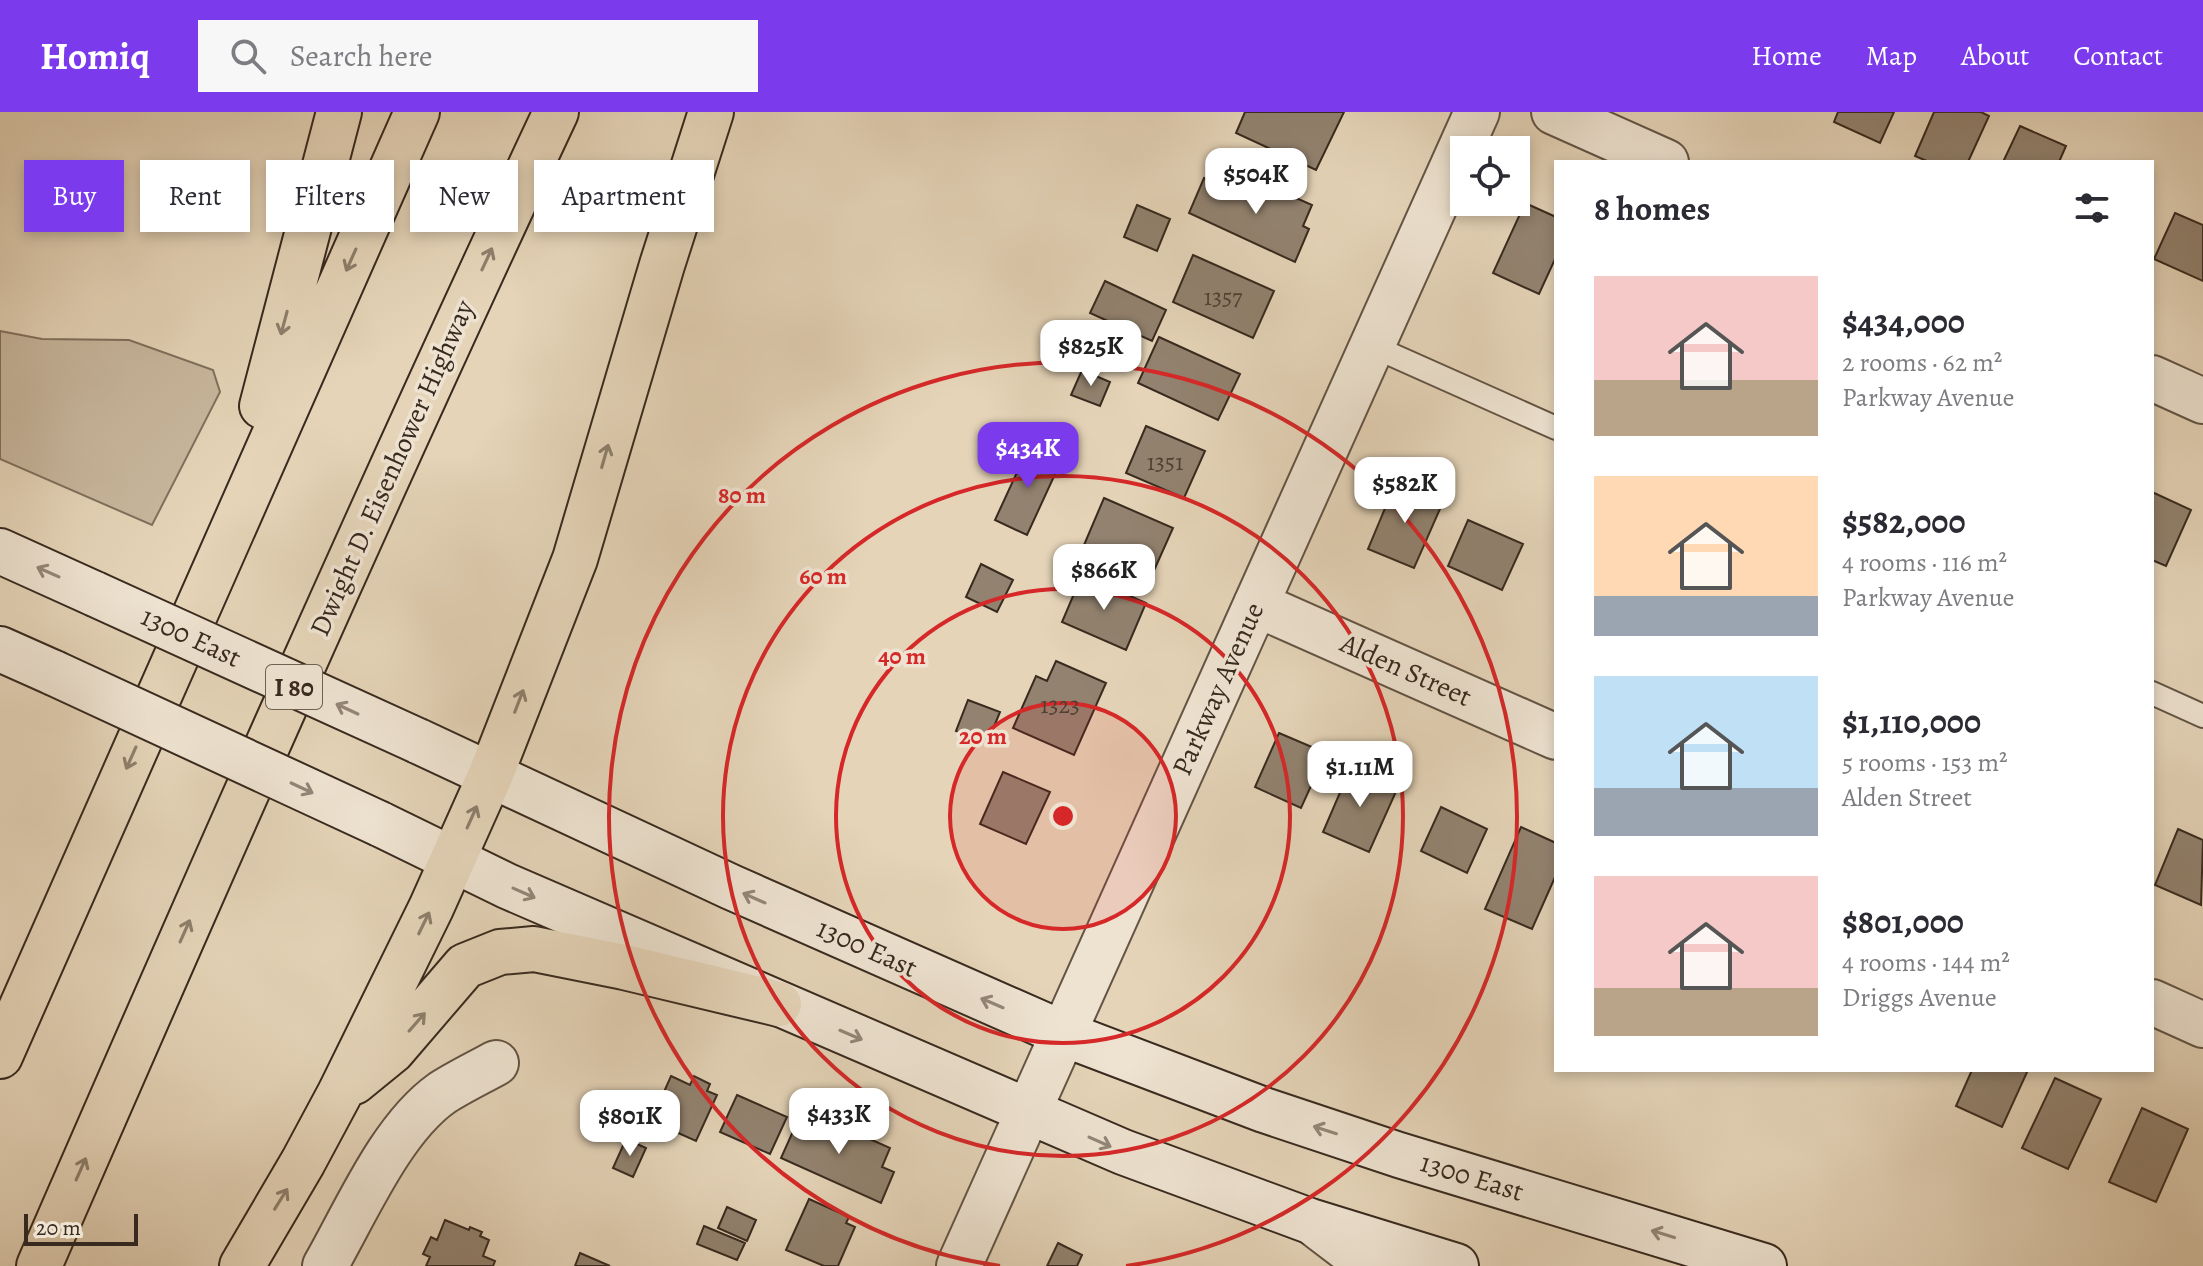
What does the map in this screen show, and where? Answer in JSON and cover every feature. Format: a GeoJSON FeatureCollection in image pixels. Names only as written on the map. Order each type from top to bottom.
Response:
{"type":"FeatureCollection","features":[{"type":"Feature","properties":{"kind":"highway"},"geometry":{"type":"LineString","coordinates":[[229,533],[339,112]]}},
{"type":"Feature","properties":{"kind":"highway"},"geometry":{"type":"LineString","coordinates":[[0,1056],[417,112]]}},
{"type":"Feature","properties":{"kind":"highway","name":"Dwight D. Eisenhower Highway"},"geometry":{"type":"LineString","coordinates":[[39,1266],[176,951],[451,337],[556,112]]}},
{"type":"Feature","properties":{"kind":"highway"},"geometry":{"type":"LineString","coordinates":[[242,1266],[340,1093],[454,861],[491,774],[575,559],[711,112]]}},
{"type":"Feature","properties":{"kind":"highway"},"geometry":{"type":"LineString","coordinates":[[340,1093],[392,1051],[465,966],[500,952],[534,949],[779,1004]]}},
{"type":"Feature","properties":{"kind":"main road","name":"Parkway Avenue"},"geometry":{"type":"LineString","coordinates":[[959,1266],[1477,112]]}},
{"type":"Feature","properties":{"kind":"main road"},"geometry":{"type":"LineString","coordinates":[[1554,112],[1662,160]]}},
{"type":"Feature","properties":{"kind":"main road"},"geometry":{"type":"LineString","coordinates":[[2154,379],[2203,401]]}},
{"type":"Feature","properties":{"kind":"main road","name":"1300 East"},"geometry":{"type":"LineString","coordinates":[[0,551],[491,774],[731,887],[1064,1034],[1264,1110],[1384,1150],[1764,1266]]}},
{"type":"Feature","properties":{"kind":"main road","name":"Alden Street"},"geometry":{"type":"LineString","coordinates":[[1256,604],[1554,736]]}},
{"type":"Feature","properties":{"kind":"main road"},"geometry":{"type":"LineString","coordinates":[[0,649],[454,861],[1123,1152],[1310,1221],[1456,1266]]}},
{"type":"Feature","properties":{"kind":"main road"},"geometry":{"type":"LineString","coordinates":[[2154,1003],[2203,1025]]}},
{"type":"Feature","properties":{"kind":"main road"},"geometry":{"type":"LineString","coordinates":[[325,1266],[394,1144],[408,1125],[442,1093],[496,1063]]}},
{"type":"Feature","properties":{"kind":"main road"},"geometry":{"type":"LineString","coordinates":[[1310,1221],[1370,1266]]}},
{"type":"Feature","properties":{"kind":"lane"},"geometry":{"type":"LineString","coordinates":[[1372,346],[1554,427]]}},
{"type":"Feature","properties":{"kind":"lane"},"geometry":{"type":"LineString","coordinates":[[2154,694],[2203,716]]}},
{"type":"Feature","properties":{"kind":"shaded area"},"geometry":{"type":"Polygon","coordinates":[[[0,331],[42,339],[129,340],[213,370],[220,392],[152,525],[0,459],[0,331]]]}},
{"type":"Feature","properties":{"kind":"building"},"geometry":{"type":"Polygon","coordinates":[[[1245,112],[1344,112],[1316,170],[1236,133],[1245,112]]]}},
{"type":"Feature","properties":{"kind":"building"},"geometry":{"type":"Polygon","coordinates":[[[1838,112],[1894,112],[1880,143],[1834,122],[1838,112]]]}},
{"type":"Feature","properties":{"kind":"building"},"geometry":{"type":"Polygon","coordinates":[[[1934,112],[1981,112],[1989,116],[1969,160],[1924,160],[1915,156],[1934,112]]]}},
{"type":"Feature","properties":{"kind":"building"},"geometry":{"type":"Polygon","coordinates":[[[2020,126],[2066,146],[2060,160],[2004,160],[2020,126]]]}},
{"type":"Feature","properties":{"kind":"building"},"geometry":{"type":"Polygon","coordinates":[[[1204,178],[1250,199],[1258,181],[1312,205],[1303,226],[1309,229],[1295,262],[1189,213],[1204,178]]]}},
{"type":"Feature","properties":{"kind":"building"},"geometry":{"type":"Polygon","coordinates":[[[1137,205],[1170,219],[1157,251],[1124,237],[1137,205]]]}},
{"type":"Feature","properties":{"kind":"building"},"geometry":{"type":"Polygon","coordinates":[[[1530,205],[1554,216],[1554,261],[1539,294],[1493,273],[1519,216],[1530,216],[1530,205]]]}},
{"type":"Feature","properties":{"kind":"building"},"geometry":{"type":"Polygon","coordinates":[[[2175,213],[2203,225],[2203,281],[2154,259],[2175,213]]]}},
{"type":"Feature","properties":{"kind":"building"},"geometry":{"type":"Polygon","coordinates":[[[1193,255],[1274,291],[1253,338],[1173,302],[1193,255]]]}},
{"type":"Feature","properties":{"kind":"building"},"geometry":{"type":"Polygon","coordinates":[[[1105,281],[1166,310],[1152,341],[1090,313],[1105,281]]]}},
{"type":"Feature","properties":{"kind":"building"},"geometry":{"type":"Polygon","coordinates":[[[1159,337],[1240,374],[1218,420],[1138,383],[1159,337]]]}},
{"type":"Feature","properties":{"kind":"building"},"geometry":{"type":"Polygon","coordinates":[[[1082,370],[1110,382],[1100,406],[1071,395],[1082,370]]]}},
{"type":"Feature","properties":{"kind":"building"},"geometry":{"type":"Polygon","coordinates":[[[1146,426],[1205,451],[1184,498],[1126,473],[1146,426]]]}},
{"type":"Feature","properties":{"kind":"building"},"geometry":{"type":"Polygon","coordinates":[[[1030,444],[1062,459],[1027,535],[995,520],[1030,444]]]}},
{"type":"Feature","properties":{"kind":"building"},"geometry":{"type":"Polygon","coordinates":[[[1396,482],[1443,502],[1414,568],[1368,549],[1396,482]]]}},
{"type":"Feature","properties":{"kind":"building"},"geometry":{"type":"Polygon","coordinates":[[[2154,493],[2191,510],[2166,566],[2154,561],[2154,493]]]}},
{"type":"Feature","properties":{"kind":"building"},"geometry":{"type":"Polygon","coordinates":[[[1104,498],[1173,528],[1152,575],[1084,545],[1104,498]]]}},
{"type":"Feature","properties":{"kind":"building"},"geometry":{"type":"Polygon","coordinates":[[[1468,520],[1523,544],[1502,590],[1448,566],[1468,520]]]}},
{"type":"Feature","properties":{"kind":"building"},"geometry":{"type":"Polygon","coordinates":[[[981,564],[1013,580],[997,612],[966,597],[981,564]]]}},
{"type":"Feature","properties":{"kind":"building"},"geometry":{"type":"Polygon","coordinates":[[[1082,575],[1146,603],[1126,650],[1062,622],[1082,575]]]}},
{"type":"Feature","properties":{"kind":"building"},"geometry":{"type":"Polygon","coordinates":[[[1056,661],[1106,683],[1074,755],[1013,728],[1036,676],[1047,681],[1056,661]]]}},
{"type":"Feature","properties":{"kind":"building"},"geometry":{"type":"Polygon","coordinates":[[[968,700],[1000,712],[987,744],[956,731],[968,700]]]}},
{"type":"Feature","properties":{"kind":"building"},"geometry":{"type":"Polygon","coordinates":[[[1279,733],[1326,753],[1301,808],[1255,787],[1279,733]]]}},
{"type":"Feature","properties":{"kind":"building"},"geometry":{"type":"Polygon","coordinates":[[[1351,767],[1398,787],[1369,852],[1323,832],[1351,767]]]}},
{"type":"Feature","properties":{"kind":"building"},"geometry":{"type":"Polygon","coordinates":[[[1003,772],[1050,792],[1026,844],[980,824],[1003,772]]]}},
{"type":"Feature","properties":{"kind":"building"},"geometry":{"type":"Polygon","coordinates":[[[1441,807],[1487,829],[1467,873],[1421,851],[1441,807]]]}},
{"type":"Feature","properties":{"kind":"building"},"geometry":{"type":"Polygon","coordinates":[[[1521,827],[1554,842],[1554,880],[1532,929],[1485,909],[1521,827]]]}},
{"type":"Feature","properties":{"kind":"building"},"geometry":{"type":"Polygon","coordinates":[[[2178,829],[2203,840],[2201,905],[2155,885],[2178,829]]]}},
{"type":"Feature","properties":{"kind":"building"},"geometry":{"type":"Polygon","coordinates":[[[1971,1072],[2027,1072],[2002,1127],[1956,1106],[1971,1072]]]}},
{"type":"Feature","properties":{"kind":"building"},"geometry":{"type":"Polygon","coordinates":[[[671,1076],[690,1085],[694,1076],[710,1084],[707,1091],[717,1095],[696,1141],[651,1121],[671,1076]]]}},
{"type":"Feature","properties":{"kind":"building"},"geometry":{"type":"Polygon","coordinates":[[[2055,1078],[2101,1099],[2068,1169],[2022,1148],[2055,1078]]]}},
{"type":"Feature","properties":{"kind":"building"},"geometry":{"type":"Polygon","coordinates":[[[737,1095],[787,1117],[770,1154],[720,1132],[737,1095]]]}},
{"type":"Feature","properties":{"kind":"building"},"geometry":{"type":"Polygon","coordinates":[[[2142,1108],[2188,1129],[2156,1202],[2109,1182],[2142,1108]]]}},
{"type":"Feature","properties":{"kind":"building"},"geometry":{"type":"Polygon","coordinates":[[[803,1109],[890,1148],[882,1167],[894,1172],[881,1203],[781,1158],[803,1109]]]}},
{"type":"Feature","properties":{"kind":"building"},"geometry":{"type":"Polygon","coordinates":[[[626,1139],[646,1148],[633,1177],[613,1168],[626,1139]]]}},
{"type":"Feature","properties":{"kind":"building"},"geometry":{"type":"Polygon","coordinates":[[[809,1199],[849,1217],[846,1223],[855,1227],[838,1266],[824,1266],[786,1250],[809,1199]]]}},
{"type":"Feature","properties":{"kind":"building"},"geometry":{"type":"Polygon","coordinates":[[[727,1207],[756,1220],[747,1241],[718,1228],[727,1207]]]}},
{"type":"Feature","properties":{"kind":"building"},"geometry":{"type":"Polygon","coordinates":[[[445,1220],[482,1232],[480,1236],[489,1240],[483,1256],[495,1261],[493,1266],[426,1266],[430,1257],[423,1254],[431,1237],[437,1240],[445,1220]]]}},
{"type":"Feature","properties":{"kind":"building"},"geometry":{"type":"Polygon","coordinates":[[[704,1226],[745,1243],[737,1260],[697,1244],[704,1226]]]}},
{"type":"Feature","properties":{"kind":"building"},"geometry":{"type":"Polygon","coordinates":[[[1058,1243],[1082,1255],[1077,1266],[1047,1266],[1058,1243]]]}},
{"type":"Feature","properties":{"kind":"building"},"geometry":{"type":"Polygon","coordinates":[[[580,1253],[610,1266],[575,1266],[580,1253]]]}}]}
